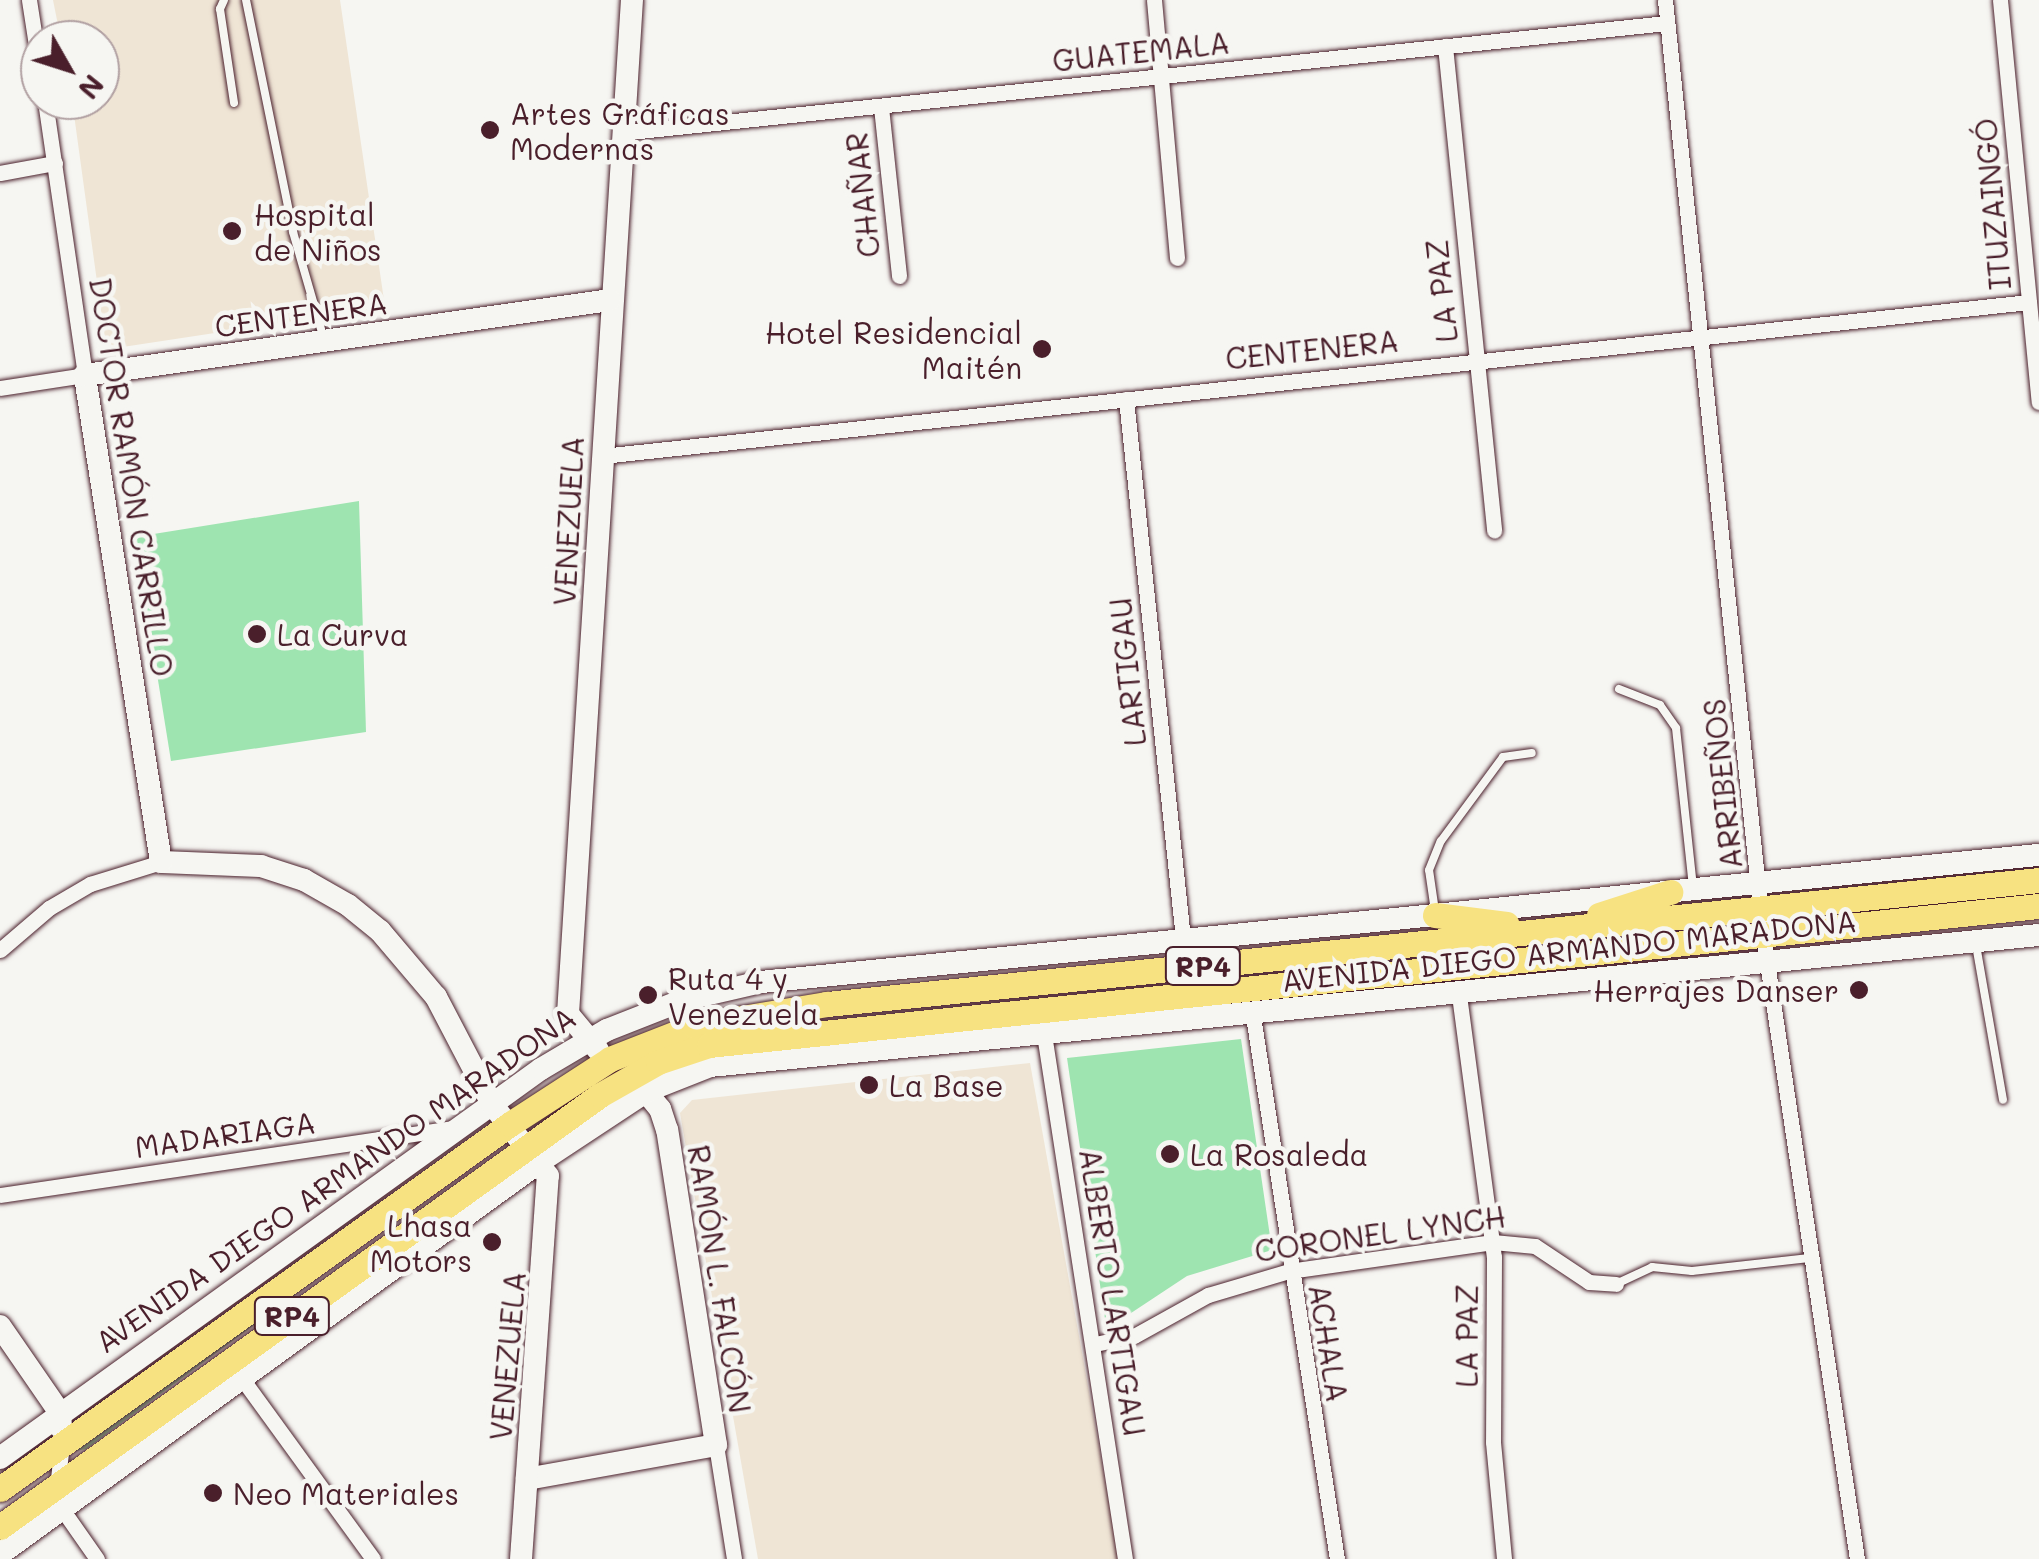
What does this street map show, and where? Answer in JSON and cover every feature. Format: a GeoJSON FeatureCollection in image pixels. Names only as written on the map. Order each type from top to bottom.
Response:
{"type":"FeatureCollection","features":[{"type":"Feature","properties":{"kind":"main road","name":"AVENIDA DIEGO ARMANDO MARADONA"},"geometry":{"type":"LineString","coordinates":[[0,1488],[510,1124],[610,1059],[733,1017],[2039,880]]}},
{"type":"Feature","properties":{"kind":"main road"},"geometry":{"type":"LineString","coordinates":[[1436,915],[1551,930],[1681,890]]}},
{"type":"Feature","properties":{"kind":"main road","name":"AVENIDA DIEGO ARMANDO MARADONA"},"geometry":{"type":"LineString","coordinates":[[0,1527],[59,1498],[534,1153],[639,1083],[709,1045],[765,1036],[1765,949],[2039,906]]}},
{"type":"Feature","properties":{"kind":"street","name":"VENEZUELA"},"geometry":{"type":"LineString","coordinates":[[586,1040],[568,1014],[620,133],[632,0]]}},
{"type":"Feature","properties":{"kind":"street"},"geometry":{"type":"LineString","coordinates":[[1154,0],[1177,258]]}},
{"type":"Feature","properties":{"kind":"street","name":"ARRIBEÑOS"},"geometry":{"type":"LineString","coordinates":[[1665,0],[1704,336],[1765,949],[1857,1559]]}},
{"type":"Feature","properties":{"kind":"street","name":"ITUZAINGÓ"},"geometry":{"type":"LineString","coordinates":[[2000,0],[2039,402]]}},
{"type":"Feature","properties":{"kind":"street","name":"GUATEMALA"},"geometry":{"type":"LineString","coordinates":[[620,133],[1667,23]]}},
{"type":"Feature","properties":{"kind":"street","name":"LA PAZ"},"geometry":{"type":"LineString","coordinates":[[1445,46],[1494,532]]}},
{"type":"Feature","properties":{"kind":"street","name":"CHAÑAR"},"geometry":{"type":"LineString","coordinates":[[881,107],[899,276]]}},
{"type":"Feature","properties":{"kind":"street","name":"DOCTOR RAMÓN CARRILLO"},"geometry":{"type":"LineString","coordinates":[[48,120],[160,862]]}},
{"type":"Feature","properties":{"kind":"street"},"geometry":{"type":"LineString","coordinates":[[0,173],[55,163]]}},
{"type":"Feature","properties":{"kind":"street","name":"CENTENERA"},"geometry":{"type":"LineString","coordinates":[[0,388],[610,300]]}},
{"type":"Feature","properties":{"kind":"street","name":"CENTENERA"},"geometry":{"type":"LineString","coordinates":[[602,456],[2029,302]]}},
{"type":"Feature","properties":{"kind":"street","name":"LARTIGAU"},"geometry":{"type":"LineString","coordinates":[[1126,400],[1183,939]]}},
{"type":"Feature","properties":{"kind":"street","name":"AVENIDA DIEGO ARMANDO MARADONA"},"geometry":{"type":"LineString","coordinates":[[0,1458],[457,1128],[586,1040],[652,1010],[761,982],[2039,854]]}},
{"type":"Feature","properties":{"kind":"street"},"geometry":{"type":"LineString","coordinates":[[0,950],[49,908],[90,884],[160,862],[261,866],[304,880],[348,905],[380,931],[436,998],[492,1104],[534,1153]]}},
{"type":"Feature","properties":{"kind":"street","name":"AVENIDA DIEGO ARMANDO MARADONA"},"geometry":{"type":"LineString","coordinates":[[639,1083],[710,1066],[1459,995],[1765,949],[1976,941],[2039,934]]}},
{"type":"Feature","properties":{"kind":"street","name":"LA PAZ"},"geometry":{"type":"LineString","coordinates":[[1459,995],[1493,1242],[1493,1442],[1504,1559]]}},
{"type":"Feature","properties":{"kind":"street","name":"ACHALA"},"geometry":{"type":"LineString","coordinates":[[1253,1016],[1289,1272],[1337,1559]]}},
{"type":"Feature","properties":{"kind":"street","name":"ALBERTO LARTIGAU"},"geometry":{"type":"LineString","coordinates":[[1044,1034],[1096,1344],[1125,1559]]}},
{"type":"Feature","properties":{"kind":"street","name":"RAMÓN L. FALCÓN"},"geometry":{"type":"LineString","coordinates":[[586,1040],[639,1083],[667,1130],[734,1559]]}},
{"type":"Feature","properties":{"kind":"street","name":"MADARIAGA"},"geometry":{"type":"LineString","coordinates":[[0,1195],[457,1128]]}},
{"type":"Feature","properties":{"kind":"street","name":"VENEZUELA"},"geometry":{"type":"LineString","coordinates":[[522,1559],[551,1198],[534,1153]]}},
{"type":"Feature","properties":{"kind":"street","name":"AVENIDA DIEGO ARMANDO MARADONA"},"geometry":{"type":"LineString","coordinates":[[0,1554],[59,1498],[243,1380],[534,1153]]}},
{"type":"Feature","properties":{"kind":"street","name":"CORONEL LYNCH"},"geometry":{"type":"LineString","coordinates":[[1096,1344],[1134,1336],[1208,1295],[1289,1272],[1493,1242],[1535,1246],[1588,1282],[1616,1284]]}},
{"type":"Feature","properties":{"kind":"street"},"geometry":{"type":"LineString","coordinates":[[0,1326],[60,1413],[59,1498],[97,1559]]}},
{"type":"Feature","properties":{"kind":"street"},"geometry":{"type":"LineString","coordinates":[[243,1380],[373,1559]]}},
{"type":"Feature","properties":{"kind":"street"},"geometry":{"type":"LineString","coordinates":[[528,1479],[716,1445]]}},
{"type":"Feature","properties":{"kind":"lane"},"geometry":{"type":"LineString","coordinates":[[224,0],[220,10],[234,104]]}},
{"type":"Feature","properties":{"kind":"lane"},"geometry":{"type":"LineString","coordinates":[[246,0],[293,232],[324,340]]}},
{"type":"Feature","properties":{"kind":"lane"},"geometry":{"type":"LineString","coordinates":[[1619,689],[1660,705],[1676,728],[1681,890]]}},
{"type":"Feature","properties":{"kind":"lane"},"geometry":{"type":"LineString","coordinates":[[1436,915],[1429,870],[1442,841],[1503,757],[1532,754]]}},
{"type":"Feature","properties":{"kind":"lane"},"geometry":{"type":"LineString","coordinates":[[1976,941],[2003,1100]]}},
{"type":"Feature","properties":{"kind":"lane"},"geometry":{"type":"LineString","coordinates":[[1616,1284],[1652,1268],[1692,1272],[1810,1258]]}},
{"type":"Feature","properties":{"kind":"shaded area","name":"Hospital de Niños"},"geometry":{"type":"Polygon","coordinates":[[[53,0],[340,0],[385,307],[116,348],[105,340],[75,120],[120,120],[120,20],[57,20],[53,0]]]}},
{"type":"Feature","properties":{"kind":"shaded area"},"geometry":{"type":"Polygon","coordinates":[[[1030,1063],[1119,1559],[758,1559],[680,1113],[692,1100],[1030,1063]]]}},
{"type":"Feature","properties":{"kind":"green space","name":"La Curva"},"geometry":{"type":"Polygon","coordinates":[[[359,501],[366,732],[171,761],[135,537],[359,501]]]}},
{"type":"Feature","properties":{"kind":"green space","name":"La Rosaleda"},"geometry":{"type":"Polygon","coordinates":[[[1241,1039],[1272,1250],[1187,1276],[1125,1317],[1105,1319],[1067,1058],[1241,1039]]]}},
{"type":"Feature","properties":{"kind":"green space"},"geometry":{"type":"Polygon","coordinates":[[[502,1142],[86,1449],[75,1451],[81,1441],[502,1142]]]}},
{"type":"Feature","properties":{"kind":"place","name":"Artes Gráficas Modernas"},"geometry":{"type":"Point","coordinates":[490,130]}},
{"type":"Feature","properties":{"kind":"place","name":"Hospital de Niños"},"geometry":{"type":"Point","coordinates":[232,231]}},
{"type":"Feature","properties":{"kind":"place","name":"Hotel Residencial Maitén"},"geometry":{"type":"Point","coordinates":[1042,349]}},
{"type":"Feature","properties":{"kind":"place","name":"La Curva"},"geometry":{"type":"Point","coordinates":[257,634]}},
{"type":"Feature","properties":{"kind":"place","name":"Herrajes Danser"},"geometry":{"type":"Point","coordinates":[1859,990]}},
{"type":"Feature","properties":{"kind":"place","name":"Ruta 4 y Venezuela"},"geometry":{"type":"Point","coordinates":[648,995]}},
{"type":"Feature","properties":{"kind":"place","name":"La Base"},"geometry":{"type":"Point","coordinates":[869,1085]}},
{"type":"Feature","properties":{"kind":"place","name":"La Rosaleda"},"geometry":{"type":"Point","coordinates":[1170,1154]}},
{"type":"Feature","properties":{"kind":"place","name":"Lhasa Motors"},"geometry":{"type":"Point","coordinates":[492,1242]}},
{"type":"Feature","properties":{"kind":"place","name":"Neo Materiales"},"geometry":{"type":"Point","coordinates":[213,1493]}}]}
